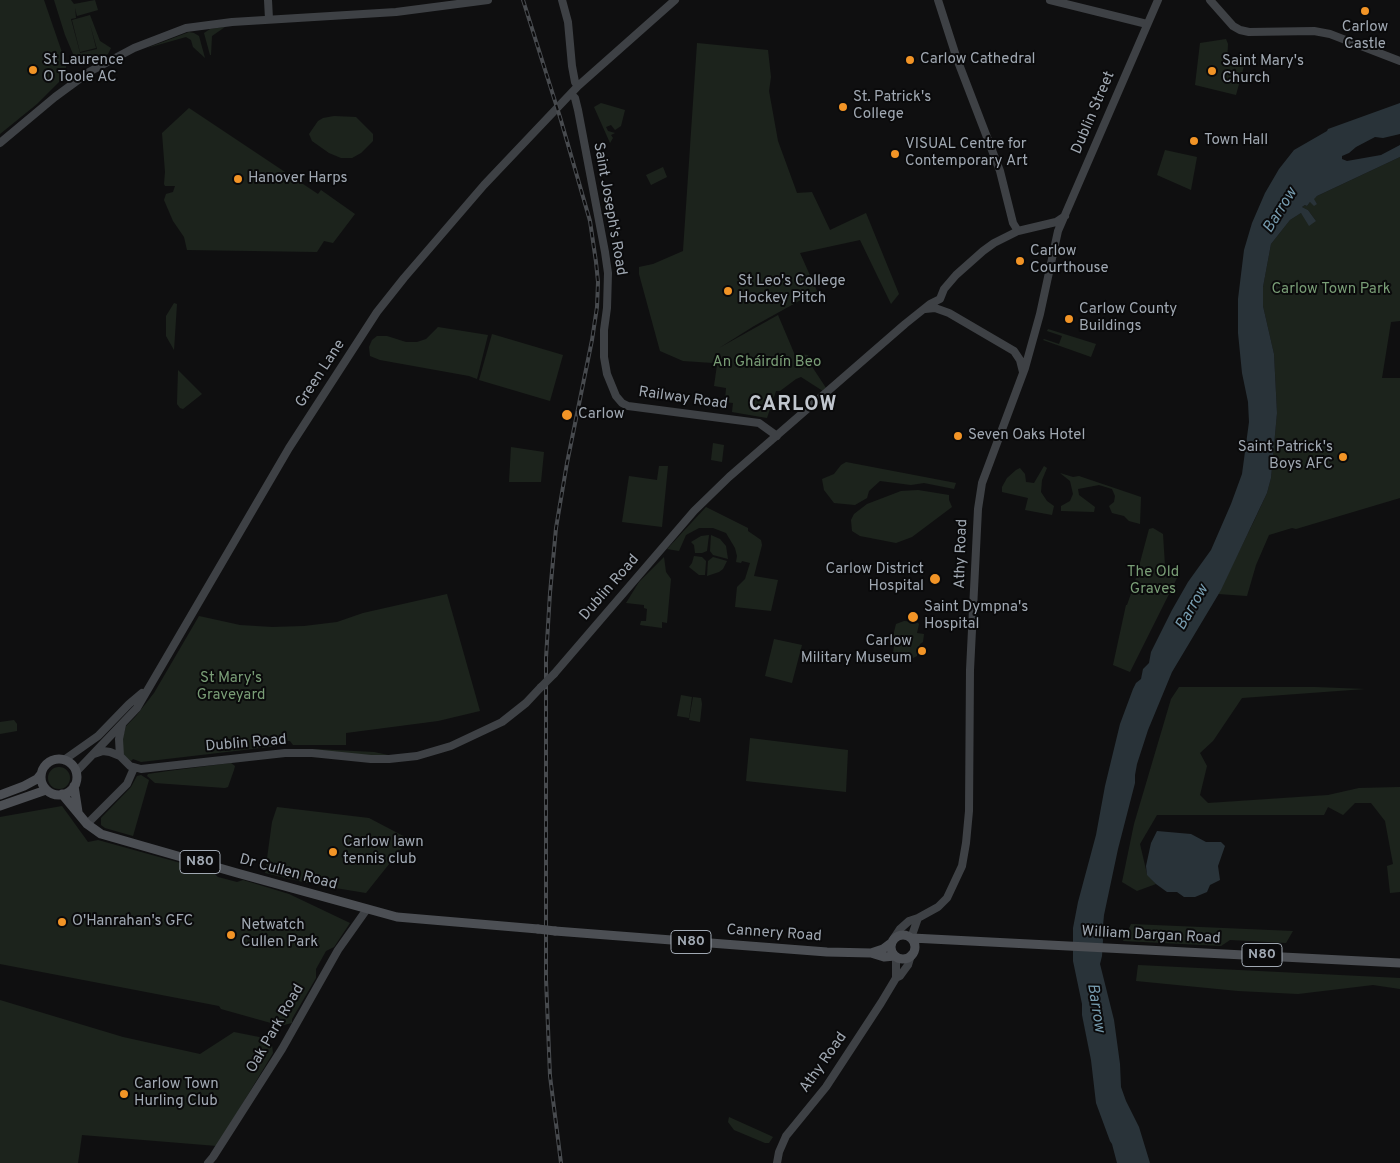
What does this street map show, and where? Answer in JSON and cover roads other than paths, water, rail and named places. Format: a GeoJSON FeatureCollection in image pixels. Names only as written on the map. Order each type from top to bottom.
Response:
{"type":"FeatureCollection","features":[{"type":"Feature","properties":{"kind":"main road"},"geometry":{"type":"LineString","coordinates":[[268,0],[269,19]]}},
{"type":"Feature","properties":{"kind":"main road"},"geometry":{"type":"LineString","coordinates":[[0,143],[72,84],[134,48],[186,28],[269,19],[396,12],[488,0]]}},
{"type":"Feature","properties":{"kind":"main road"},"geometry":{"type":"LineString","coordinates":[[562,0],[568,22],[572,66],[575,82],[578,86]]}},
{"type":"Feature","properties":{"kind":"main road","name":"Green Lane"},"geometry":{"type":"LineString","coordinates":[[146,690],[154,680],[289,448],[377,312],[484,186],[578,86],[675,0]]}},
{"type":"Feature","properties":{"kind":"main road"},"geometry":{"type":"LineString","coordinates":[[938,0],[957,59],[1000,171],[1013,223],[1018,231]]}},
{"type":"Feature","properties":{"kind":"main road"},"geometry":{"type":"LineString","coordinates":[[1050,0],[1148,23]]}},
{"type":"Feature","properties":{"kind":"main road","name":"Dublin Street"},"geometry":{"type":"LineString","coordinates":[[1067,215],[1092,152],[1158,0]]}},
{"type":"Feature","properties":{"kind":"main road"},"geometry":{"type":"LineString","coordinates":[[1210,0],[1233,26],[1240,30],[1250,32],[1314,31],[1330,34],[1400,61]]}},
{"type":"Feature","properties":{"kind":"main road","name":"Saint Joseph's Road"},"geometry":{"type":"LineString","coordinates":[[571,94],[575,98],[608,272],[604,357],[607,374],[616,396]]}},
{"type":"Feature","properties":{"kind":"main road"},"geometry":{"type":"LineString","coordinates":[[562,104],[573,108],[578,115]]}},
{"type":"Feature","properties":{"kind":"main road","name":"Dublin Road"},"geometry":{"type":"LineString","coordinates":[[134,768],[152,768],[285,753],[312,753],[371,759],[416,756],[451,746],[502,722],[526,703],[554,674],[694,511],[729,477],[924,309],[940,299],[944,289],[956,275],[983,251],[1018,231],[1056,222],[1067,215]]}},
{"type":"Feature","properties":{"kind":"main road","name":"Athy Road"},"geometry":{"type":"LineString","coordinates":[[892,940],[909,921],[938,907],[947,898],[958,875],[965,853],[969,811],[970,670],[978,503],[982,483],[1033,340],[1057,235],[1067,215]]}},
{"type":"Feature","properties":{"kind":"main road"},"geometry":{"type":"LineString","coordinates":[[1046,224],[1057,235]]}},
{"type":"Feature","properties":{"kind":"main road"},"geometry":{"type":"LineString","coordinates":[[940,299],[948,313]]}},
{"type":"Feature","properties":{"kind":"main road"},"geometry":{"type":"LineString","coordinates":[[924,309],[935,308],[948,313],[1014,351],[1024,368]]}},
{"type":"Feature","properties":{"kind":"main road"},"geometry":{"type":"LineString","coordinates":[[1014,351],[1026,347],[1033,340]]}},
{"type":"Feature","properties":{"kind":"main road","name":"Railway Road"},"geometry":{"type":"LineString","coordinates":[[616,396],[622,403],[628,406],[759,423],[776,436]]}},
{"type":"Feature","properties":{"kind":"main road"},"geometry":{"type":"LineString","coordinates":[[0,795],[24,786],[37,778],[45,766],[54,760],[64,760],[73,766],[76,772],[137,708],[146,690]]}},
{"type":"Feature","properties":{"kind":"main road"},"geometry":{"type":"LineString","coordinates":[[64,760],[98,736],[129,704],[146,690]]}},
{"type":"Feature","properties":{"kind":"main road"},"geometry":{"type":"LineString","coordinates":[[120,754],[119,739],[122,725]]}},
{"type":"Feature","properties":{"kind":"main road"},"geometry":{"type":"LineString","coordinates":[[87,824],[127,784],[134,768],[98,736]]}},
{"type":"Feature","properties":{"kind":"main road"},"geometry":{"type":"LineString","coordinates":[[93,755],[103,751],[120,754]]}},
{"type":"Feature","properties":{"kind":"main road","name":"N80"},"geometry":{"type":"LineString","coordinates":[[76,772],[74,786],[78,812]]}},
{"type":"Feature","properties":{"kind":"main road"},"geometry":{"type":"LineString","coordinates":[[41,774],[46,790]]}},
{"type":"Feature","properties":{"kind":"main road"},"geometry":{"type":"LineString","coordinates":[[0,806],[46,790],[62,794],[74,786]]}},
{"type":"Feature","properties":{"kind":"main road","name":"N80"},"geometry":{"type":"LineString","coordinates":[[62,794],[78,812]]}},
{"type":"Feature","properties":{"kind":"main road","name":"Dr Cullen Road"},"geometry":{"type":"LineString","coordinates":[[78,812],[87,824],[101,834],[370,910]]}},
{"type":"Feature","properties":{"kind":"main road","name":"Cannery Road"},"geometry":{"type":"LineString","coordinates":[[370,910],[404,918],[809,951],[870,953],[884,957],[896,956]]}},
{"type":"Feature","properties":{"kind":"main road","name":"Oak Park Road"},"geometry":{"type":"LineString","coordinates":[[208,1163],[214,1157],[282,1050],[338,950],[370,910]]}},
{"type":"Feature","properties":{"kind":"main road"},"geometry":{"type":"LineString","coordinates":[[913,952],[912,938],[918,918]]}},
{"type":"Feature","properties":{"kind":"main road","name":"N80"},"geometry":{"type":"LineString","coordinates":[[892,940],[901,934],[912,938]]}},
{"type":"Feature","properties":{"kind":"main road","name":"William Dargan Road"},"geometry":{"type":"LineString","coordinates":[[912,938],[1400,963]]}},
{"type":"Feature","properties":{"kind":"main road"},"geometry":{"type":"LineString","coordinates":[[892,940],[891,949],[896,956]]}},
{"type":"Feature","properties":{"kind":"main road","name":"Cannery Road"},"geometry":{"type":"LineString","coordinates":[[870,953],[883,949],[892,940]]}},
{"type":"Feature","properties":{"kind":"main road","name":"N80"},"geometry":{"type":"LineString","coordinates":[[896,956],[904,958],[930,940]]}},
{"type":"Feature","properties":{"kind":"main road","name":"Athy Road"},"geometry":{"type":"LineString","coordinates":[[777,1163],[779,1152],[786,1136],[826,1087],[896,978],[900,976],[908,965],[913,952]]}},
{"type":"Feature","properties":{"kind":"main road","name":"Athy Road"},"geometry":{"type":"LineString","coordinates":[[896,956],[896,978]]}},
{"type":"Feature","properties":{"kind":"water","name":"Barrow"},"geometry":{"type":"Polygon","coordinates":[[[1400,103],[1400,134],[1383,138],[1375,137],[1342,156],[1342,159],[1347,161],[1381,155],[1400,145],[1400,157],[1317,196],[1314,199],[1317,204],[1314,206],[1310,202],[1307,206],[1302,207],[1308,210],[1316,221],[1309,226],[1301,213],[1290,220],[1271,244],[1263,287],[1263,306],[1274,354],[1277,413],[1271,478],[1267,493],[1221,590],[1172,672],[1148,730],[1137,764],[1135,783],[1104,915],[1100,964],[1114,1020],[1121,1087],[1139,1127],[1150,1163],[1117,1163],[1112,1144],[1096,1103],[1091,1060],[1082,1015],[1082,1004],[1073,961],[1073,928],[1096,835],[1105,786],[1120,724],[1133,689],[1141,679],[1143,669],[1149,663],[1151,652],[1172,610],[1188,582],[1211,550],[1242,474],[1249,422],[1238,333],[1238,299],[1244,250],[1252,223],[1265,193],[1279,169],[1294,150],[1328,129],[1400,103]]]}},
{"type":"Feature","properties":{"kind":"water"},"geometry":{"type":"Polygon","coordinates":[[[1157,831],[1191,834],[1206,842],[1221,842],[1225,846],[1218,866],[1220,880],[1210,885],[1207,892],[1195,897],[1184,897],[1177,892],[1167,892],[1156,884],[1147,875],[1146,866],[1151,843],[1157,831]]]}},
{"type":"Feature","properties":{"kind":"railway"},"geometry":{"type":"LineString","coordinates":[[523,0],[590,221],[598,282],[597,307],[592,340],[556,528],[546,658],[546,979],[550,1076],[561,1163]]}},
{"type":"Feature","properties":{"kind":"place","name":"Carlow Castle"},"geometry":{"type":"Point","coordinates":[1365,11]}},
{"type":"Feature","properties":{"kind":"place","name":"Carlow Cathedral"},"geometry":{"type":"Point","coordinates":[910,60]}},
{"type":"Feature","properties":{"kind":"place","name":"St Laurence O Toole AC"},"geometry":{"type":"Point","coordinates":[33,70]}},
{"type":"Feature","properties":{"kind":"place","name":"Saint Mary's Church"},"geometry":{"type":"Point","coordinates":[1212,71]}},
{"type":"Feature","properties":{"kind":"place","name":"St. Patrick's College"},"geometry":{"type":"Point","coordinates":[843,107]}},
{"type":"Feature","properties":{"kind":"place","name":"Town Hall"},"geometry":{"type":"Point","coordinates":[1194,141]}},
{"type":"Feature","properties":{"kind":"place","name":"VISUAL Centre for Contemporary Art"},"geometry":{"type":"Point","coordinates":[895,154]}},
{"type":"Feature","properties":{"kind":"place","name":"Hanover Harps"},"geometry":{"type":"Point","coordinates":[238,179]}},
{"type":"Feature","properties":{"kind":"place","name":"Carlow Courthouse"},"geometry":{"type":"Point","coordinates":[1020,261]}},
{"type":"Feature","properties":{"kind":"place","name":"St Leo's College Hockey Pitch"},"geometry":{"type":"Point","coordinates":[728,291]}},
{"type":"Feature","properties":{"kind":"place","name":"Carlow County Buildings"},"geometry":{"type":"Point","coordinates":[1069,319]}},
{"type":"Feature","properties":{"kind":"place","name":"Carlow"},"geometry":{"type":"Point","coordinates":[567,415]}},
{"type":"Feature","properties":{"kind":"place","name":"Seven Oaks Hotel"},"geometry":{"type":"Point","coordinates":[958,436]}},
{"type":"Feature","properties":{"kind":"place","name":"Saint Patrick's Boys AFC"},"geometry":{"type":"Point","coordinates":[1343,457]}},
{"type":"Feature","properties":{"kind":"place","name":"Carlow District Hospital"},"geometry":{"type":"Point","coordinates":[935,579]}},
{"type":"Feature","properties":{"kind":"place","name":"Saint Dympna's Hospital"},"geometry":{"type":"Point","coordinates":[913,617]}},
{"type":"Feature","properties":{"kind":"place","name":"Carlow Military Museum"},"geometry":{"type":"Point","coordinates":[922,651]}},
{"type":"Feature","properties":{"kind":"place","name":"Carlow lawn tennis club"},"geometry":{"type":"Point","coordinates":[333,852]}},
{"type":"Feature","properties":{"kind":"place","name":"O'Hanrahan's GFC"},"geometry":{"type":"Point","coordinates":[62,922]}},
{"type":"Feature","properties":{"kind":"place","name":"Netwatch Cullen Park"},"geometry":{"type":"Point","coordinates":[231,935]}},
{"type":"Feature","properties":{"kind":"place","name":"Carlow Town Hurling Club"},"geometry":{"type":"Point","coordinates":[124,1094]}},
{"type":"Feature","properties":{"kind":"district","name":"CARLOW"},"geometry":{"type":"Point","coordinates":[793,406]}},
{"type":"Feature","properties":{"kind":"park label","name":"Carlow Town Park"},"geometry":{"type":"Point","coordinates":[1331,290]}},
{"type":"Feature","properties":{"kind":"park label","name":"An Gháirdín Beo"},"geometry":{"type":"Point","coordinates":[767,363]}},
{"type":"Feature","properties":{"kind":"park label","name":"The Old Graves"},"geometry":{"type":"Point","coordinates":[1153,582]}},
{"type":"Feature","properties":{"kind":"park label","name":"St Mary's Graveyard"},"geometry":{"type":"Point","coordinates":[231,688]}}]}
